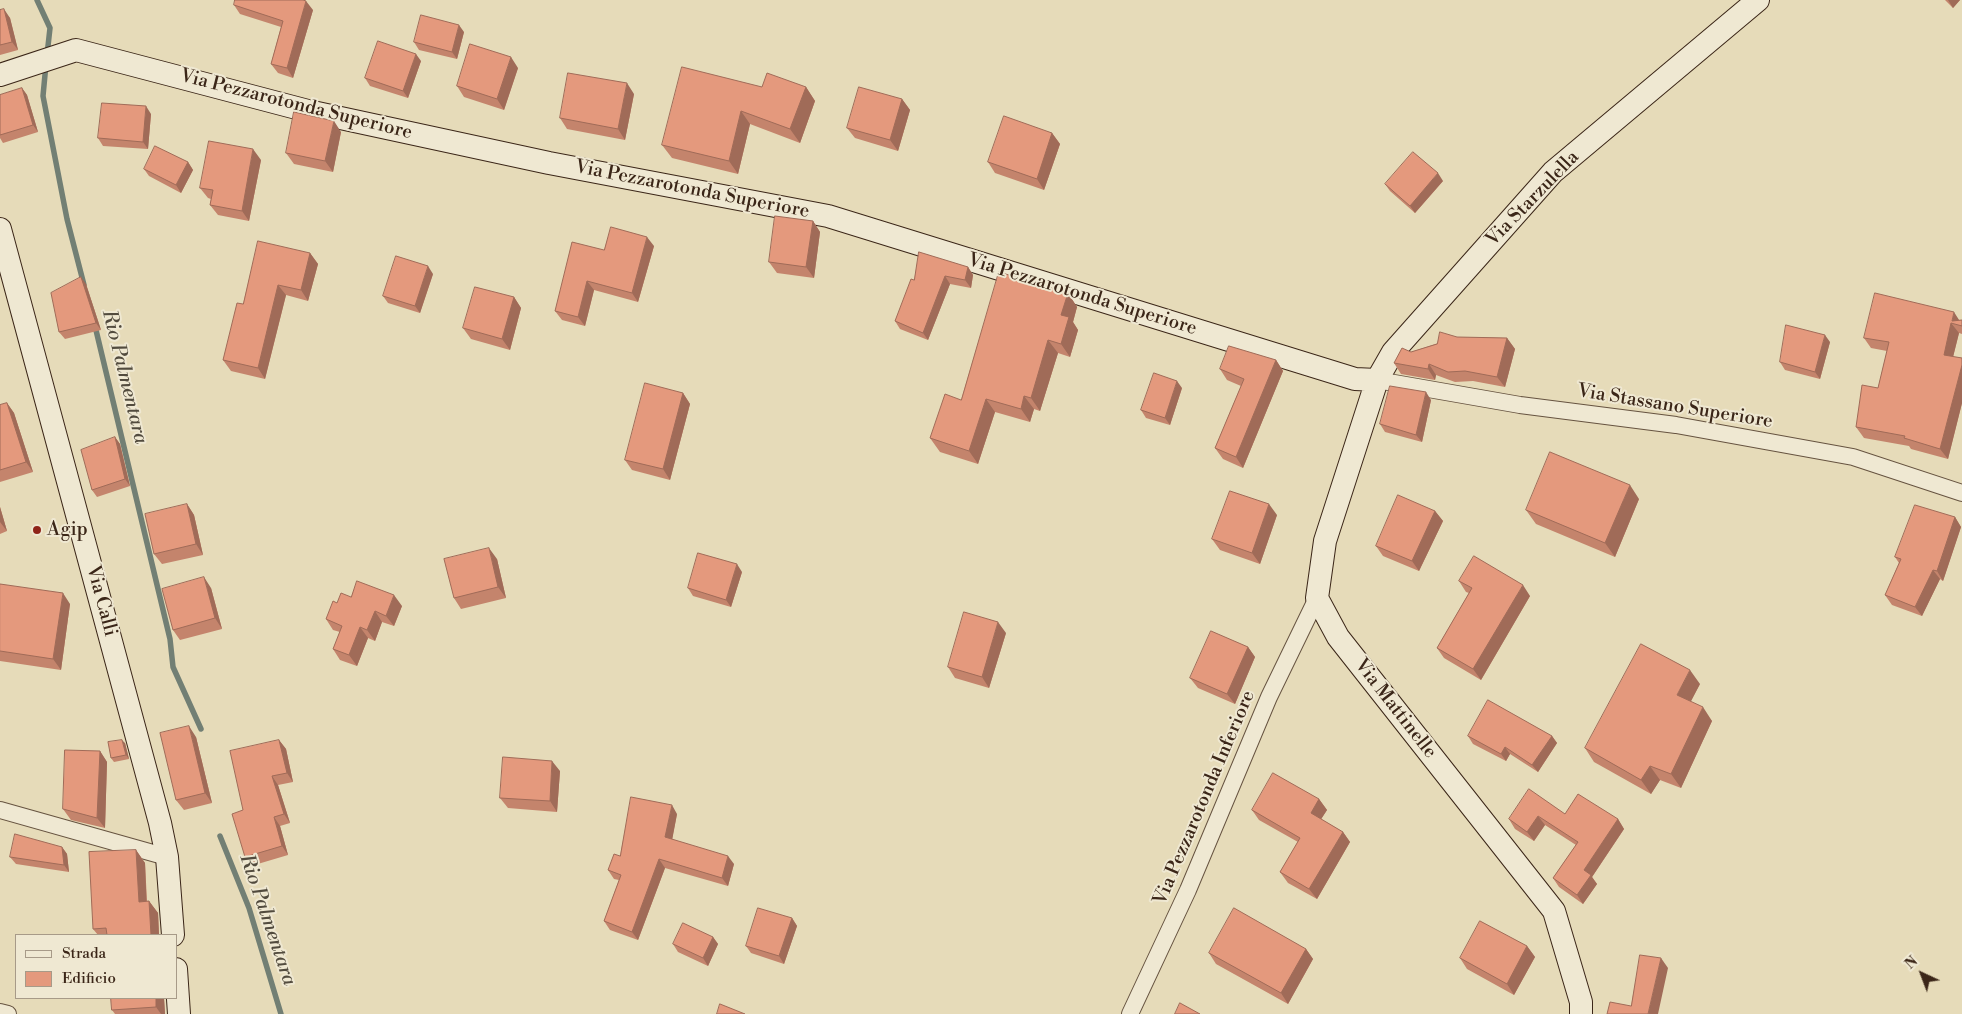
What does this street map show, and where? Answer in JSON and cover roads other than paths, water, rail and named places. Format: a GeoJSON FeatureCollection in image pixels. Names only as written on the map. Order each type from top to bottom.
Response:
{"type":"FeatureCollection","features":[{"type":"Feature","properties":{"kind":"street","name":"Via Starzulella"},"geometry":{"type":"LineString","coordinates":[[1376,380],[1393,352],[1553,172],[1758,0]]}},
{"type":"Feature","properties":{"kind":"street","name":"Via Pezzarotonda Superiore"},"geometry":{"type":"LineString","coordinates":[[0,75],[76,50],[318,114],[549,163],[828,216],[1355,379],[1376,380]]}},
{"type":"Feature","properties":{"kind":"street","name":"Via Calli"},"geometry":{"type":"LineString","coordinates":[[0,229],[137,736],[167,857],[173,934]]}},
{"type":"Feature","properties":{"kind":"street","name":"Via Stassano Superiore"},"geometry":{"type":"LineString","coordinates":[[1376,380],[1520,404],[1676,425],[1854,457],[1962,493]]}},
{"type":"Feature","properties":{"kind":"street"},"geometry":{"type":"LineString","coordinates":[[1317,598],[1325,540],[1376,380]]}},
{"type":"Feature","properties":{"kind":"street","name":"Via Pezzarotonda Inferiore"},"geometry":{"type":"LineString","coordinates":[[1130,1014],[1188,890],[1269,697],[1317,598]]}},
{"type":"Feature","properties":{"kind":"street","name":"Via Mattinelle"},"geometry":{"type":"LineString","coordinates":[[1317,598],[1338,637],[1554,911],[1581,1002],[1581,1014]]}},
{"type":"Feature","properties":{"kind":"street"},"geometry":{"type":"LineString","coordinates":[[0,810],[167,857]]}},
{"type":"Feature","properties":{"kind":"street"},"geometry":{"type":"LineString","coordinates":[[178,999],[179,1014]]}},
{"type":"Feature","properties":{"kind":"street"},"geometry":{"type":"LineString","coordinates":[[0,1012],[8,1014]]}},
{"type":"Feature","properties":{"kind":"waterway","name":"Rio Palmentara"},"geometry":{"type":"LineString","coordinates":[[37,0],[50,28],[47,55]]}},
{"type":"Feature","properties":{"kind":"waterway","name":"Rio Palmentara"},"geometry":{"type":"LineString","coordinates":[[46,64],[43,96],[67,219],[84,285]]}},
{"type":"Feature","properties":{"kind":"waterway","name":"Rio Palmentara"},"geometry":{"type":"LineString","coordinates":[[95,326],[170,639],[173,667],[201,729]]}},
{"type":"Feature","properties":{"kind":"waterway","name":"Rio Palmentara"},"geometry":{"type":"LineString","coordinates":[[220,836],[249,908],[281,1014]]}},
{"type":"Feature","properties":{"kind":"place","name":"Agip"},"geometry":{"type":"Point","coordinates":[37,530]}}]}
